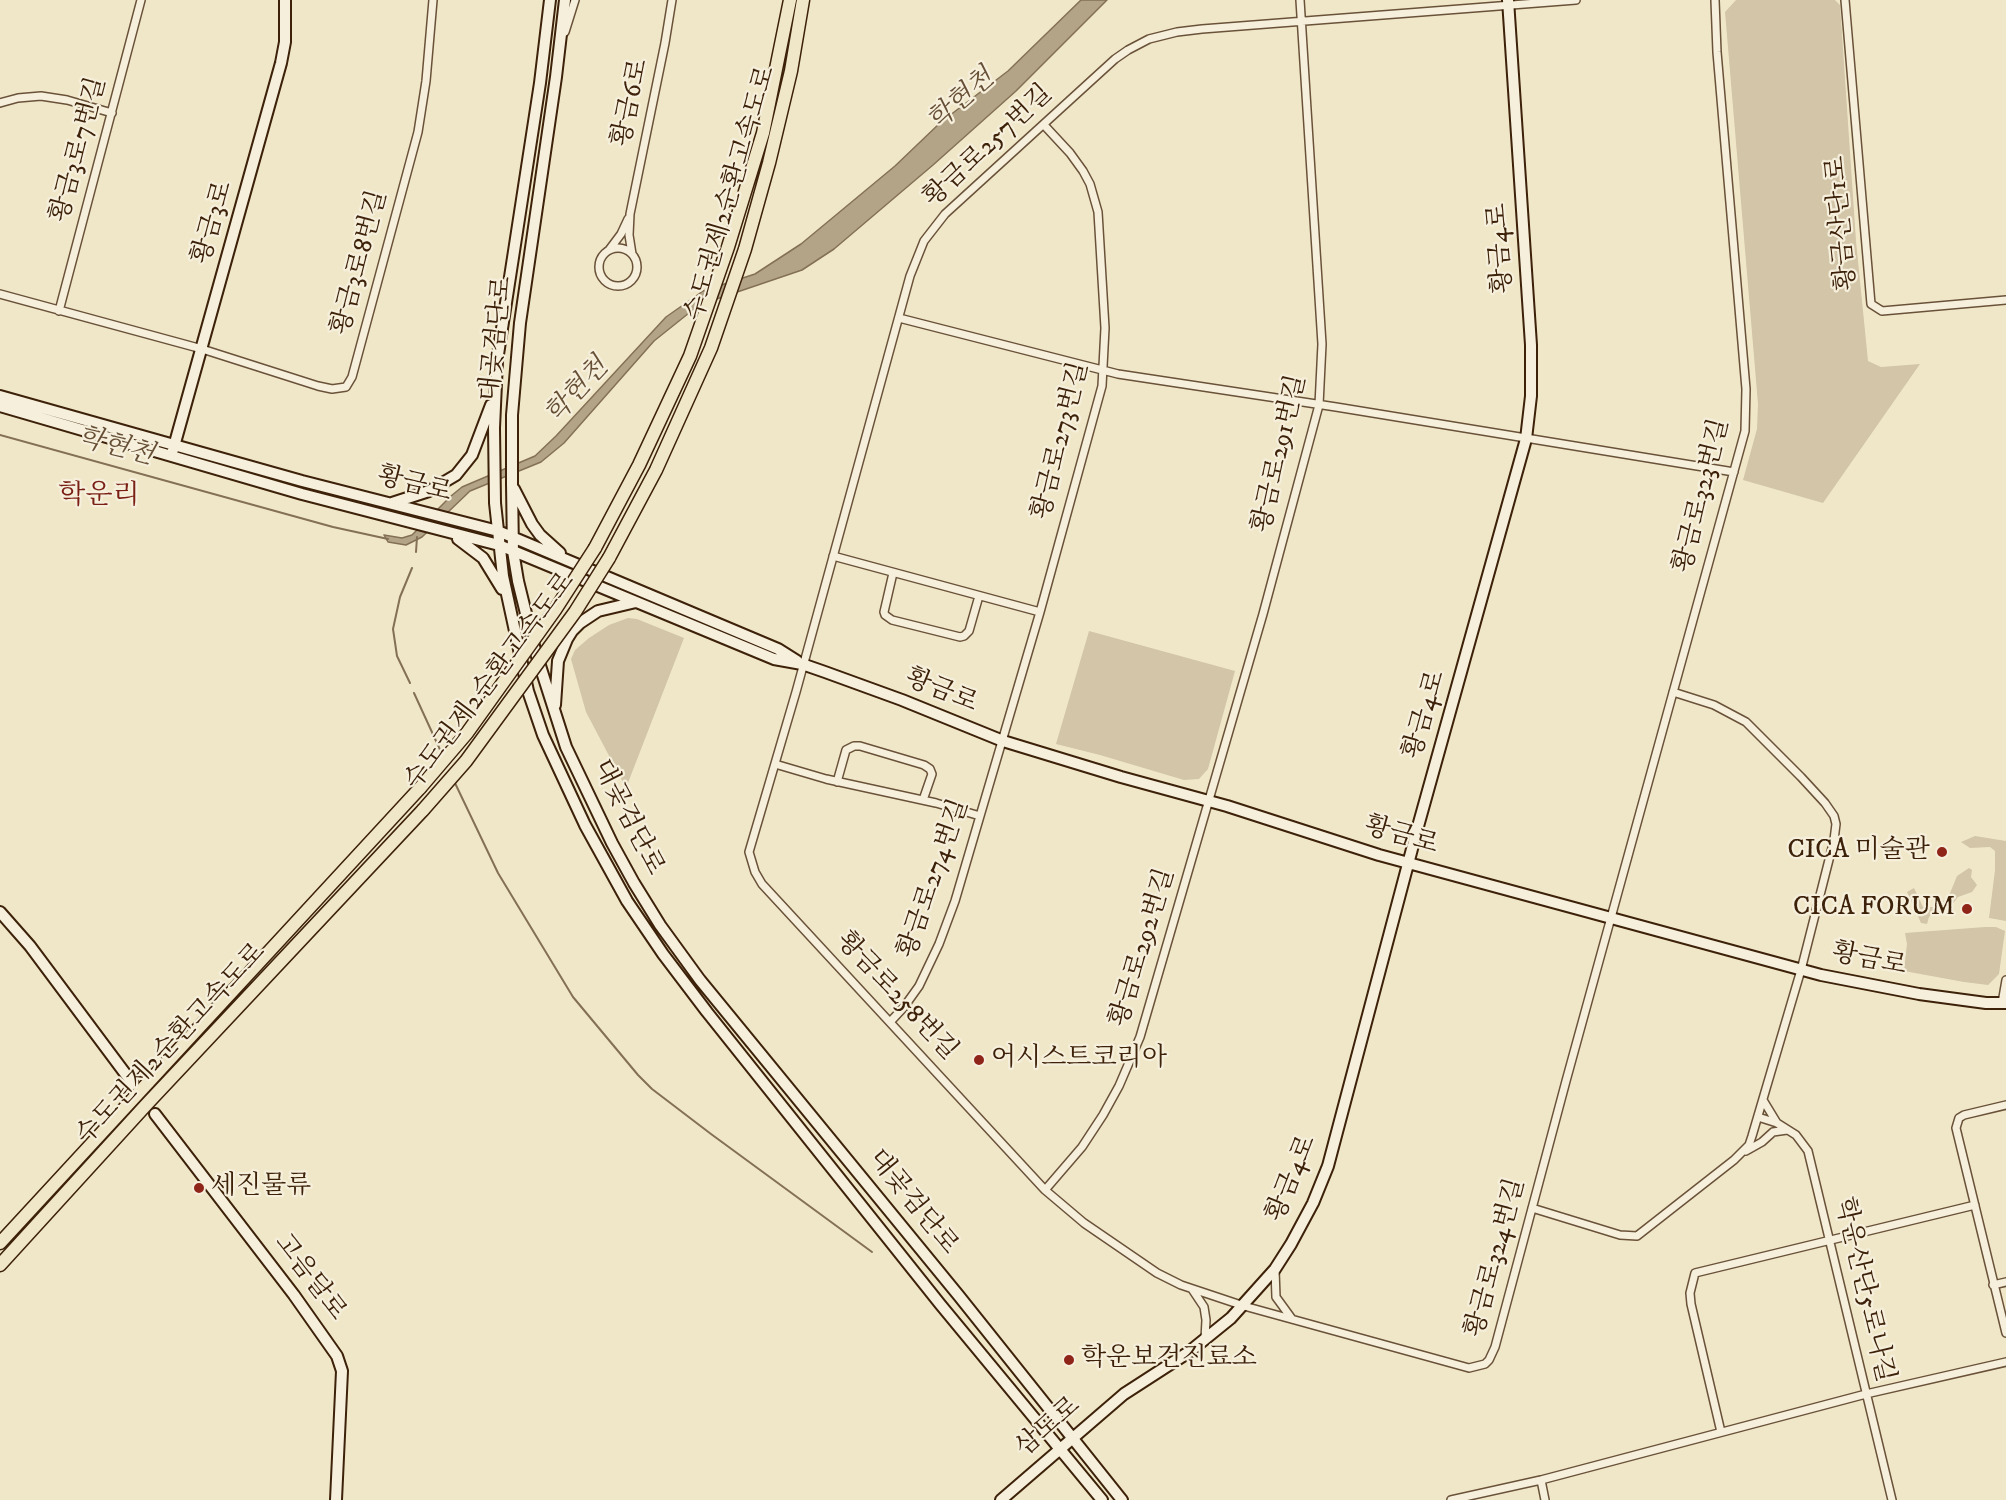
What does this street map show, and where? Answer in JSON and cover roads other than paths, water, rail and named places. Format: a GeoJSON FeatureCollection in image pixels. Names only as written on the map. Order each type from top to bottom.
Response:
{"type":"FeatureCollection","features":[{"type":"Feature","properties":{"kind":"highway","name":"수도권제2순환고속도로"},"geometry":{"type":"LineString","coordinates":[[0,1243],[420,788],[467,733],[555,610],[595,548],[639,465],[690,356],[728,247],[766,124],[790,0]]}},
{"type":"Feature","properties":{"kind":"highway","name":"수도권제2순환고속도로"},"geometry":{"type":"LineString","coordinates":[[0,1265],[146,1105],[423,810],[466,761],[575,612],[609,558],[656,470],[711,348],[745,249],[781,115],[803,0]]}},
{"type":"Feature","properties":{"kind":"street","name":"황금3로7번길"},"geometry":{"type":"LineString","coordinates":[[59,311],[141,0]]}},
{"type":"Feature","properties":{"kind":"street","name":"황금3로"},"geometry":{"type":"LineString","coordinates":[[173,451],[281,63],[285,42],[285,0]]}},
{"type":"Feature","properties":{"kind":"street","name":"황금3로8번길"},"geometry":{"type":"LineString","coordinates":[[202,350],[332,389],[340,389],[350,382],[418,132],[429,62],[434,0]]}},
{"type":"Feature","properties":{"kind":"street","name":"대곶검단로"},"geometry":{"type":"LineString","coordinates":[[550,0],[540,83],[506,293],[495,394],[494,463],[499,545],[508,600],[528,691],[543,735],[585,825],[627,901],[663,954],[940,1304],[1102,1500]]}},
{"type":"Feature","properties":{"kind":"street","name":"대곶검단로"},"geometry":{"type":"LineString","coordinates":[[565,0],[520,323],[515,369],[512,454],[513,551],[535,651],[555,718],[580,778],[612,843],[660,925],[700,980],[1122,1500]]}},
{"type":"Feature","properties":{"kind":"street"},"geometry":{"type":"LineString","coordinates":[[560,46],[575,0]]}},
{"type":"Feature","properties":{"kind":"street","name":"황금6로"},"geometry":{"type":"LineString","coordinates":[[630,214],[661,66],[672,0]]}},
{"type":"Feature","properties":{"kind":"street","name":"황금로291번길"},"geometry":{"type":"LineString","coordinates":[[1209,801],[1263,614],[1319,405],[1322,344],[1300,0]]}},
{"type":"Feature","properties":{"kind":"street"},"geometry":{"type":"LineString","coordinates":[[1508,3],[1576,0]]}},
{"type":"Feature","properties":{"kind":"street","name":"황금로323번길"},"geometry":{"type":"LineString","coordinates":[[1610,919],[1746,431],[1747,404],[1716,52],[1714,0]]}},
{"type":"Feature","properties":{"kind":"street","name":"황금산단1로"},"geometry":{"type":"LineString","coordinates":[[1845,0],[1871,304],[1882,311],[2006,300]]}},
{"type":"Feature","properties":{"kind":"street","name":"황금로257번길"},"geometry":{"type":"LineString","coordinates":[[802,664],[916,260],[930,232],[945,214],[1115,59],[1149,39],[1202,29],[1508,3]]}},
{"type":"Feature","properties":{"kind":"street","name":"황금4로"},"geometry":{"type":"LineString","coordinates":[[1159,1371],[1205,1340],[1244,1306],[1275,1269],[1304,1223],[1328,1166],[1526,439],[1531,396],[1531,345],[1508,3]]}},
{"type":"Feature","properties":{"kind":"street"},"geometry":{"type":"LineString","coordinates":[[0,103],[18,98],[41,96],[67,100],[112,113]]}},
{"type":"Feature","properties":{"kind":"street","name":"황금로273번길"},"geometry":{"type":"LineString","coordinates":[[1003,741],[1088,442],[1102,386],[1103,371],[1104,290],[1100,231],[1095,199],[1090,184],[1077,162],[1044,125]]}},
{"type":"Feature","properties":{"kind":"street"},"geometry":{"type":"LineString","coordinates":[[608,250],[627,249],[636,261],[635,274],[627,284],[614,285],[603,278],[600,272],[600,259],[621,234],[630,214]]}},
{"type":"Feature","properties":{"kind":"street"},"geometry":{"type":"LineString","coordinates":[[630,214],[629,235],[632,254]]}},
{"type":"Feature","properties":{"kind":"street"},"geometry":{"type":"LineString","coordinates":[[0,294],[202,350]]}},
{"type":"Feature","properties":{"kind":"street"},"geometry":{"type":"LineString","coordinates":[[899,318],[1103,371],[1734,472]]}},
{"type":"Feature","properties":{"kind":"street"},"geometry":{"type":"LineString","coordinates":[[389,503],[429,491],[456,475],[467,463],[475,449],[495,394]]}},
{"type":"Feature","properties":{"kind":"street","name":"황금로"},"geometry":{"type":"LineString","coordinates":[[0,396],[394,519],[448,533],[462,539],[499,545],[774,659],[802,664],[903,700],[1003,741],[1111,774],[1209,801],[1410,864],[1801,970],[1919,994],[2004,1003]]}},
{"type":"Feature","properties":{"kind":"street","name":"황금로"},"geometry":{"type":"LineString","coordinates":[[0,406],[498,531],[778,650],[802,664]]}},
{"type":"Feature","properties":{"kind":"street"},"geometry":{"type":"LineString","coordinates":[[514,492],[540,535],[572,562]]}},
{"type":"Feature","properties":{"kind":"street"},"geometry":{"type":"LineString","coordinates":[[462,539],[488,563],[508,600]]}},
{"type":"Feature","properties":{"kind":"street"},"geometry":{"type":"LineString","coordinates":[[833,556],[1040,612]]}},
{"type":"Feature","properties":{"kind":"street"},"geometry":{"type":"LineString","coordinates":[[893,573],[884,612],[892,620],[960,637],[969,631],[979,596]]}},
{"type":"Feature","properties":{"kind":"street"},"geometry":{"type":"LineString","coordinates":[[555,718],[558,661],[572,631],[598,612],[637,602]]}},
{"type":"Feature","properties":{"kind":"street","name":"황금로258번길"},"geometry":{"type":"LineString","coordinates":[[802,664],[749,852],[754,872],[1045,1190],[1067,1210],[1164,1276],[1192,1289],[1244,1306]]}},
{"type":"Feature","properties":{"kind":"street"},"geometry":{"type":"LineString","coordinates":[[1673,692],[1714,705],[1746,722],[1825,803],[1834,816],[1836,824],[1801,970],[1758,1117],[1749,1145],[1743,1152]]}},
{"type":"Feature","properties":{"kind":"street","name":"황금로274번길"},"geometry":{"type":"LineString","coordinates":[[890,1022],[912,998],[939,944],[955,900],[1003,741]]}},
{"type":"Feature","properties":{"kind":"street"},"geometry":{"type":"LineString","coordinates":[[837,782],[846,750],[860,746],[924,765],[930,769],[932,774],[923,800]]}},
{"type":"Feature","properties":{"kind":"street"},"geometry":{"type":"LineString","coordinates":[[775,764],[837,782],[923,800],[980,816]]}},
{"type":"Feature","properties":{"kind":"street","name":"황금로292번길"},"geometry":{"type":"LineString","coordinates":[[1045,1190],[1093,1131],[1119,1086],[1131,1059],[1150,1008],[1209,801]]}},
{"type":"Feature","properties":{"kind":"street"},"geometry":{"type":"LineString","coordinates":[[0,912],[30,946],[133,1084]]}},
{"type":"Feature","properties":{"kind":"street","name":"황금로324번길"},"geometry":{"type":"LineString","coordinates":[[1244,1306],[1469,1368],[1480,1367],[1489,1360],[1495,1347],[1610,919]]}},
{"type":"Feature","properties":{"kind":"street"},"geometry":{"type":"LineString","coordinates":[[2004,1003],[2006,980]]}},
{"type":"Feature","properties":{"kind":"street"},"geometry":{"type":"LineString","coordinates":[[1763,1100],[1777,1123]]}},
{"type":"Feature","properties":{"kind":"street"},"geometry":{"type":"LineString","coordinates":[[2006,1105],[1964,1115],[1956,1123],[2006,1333]]}},
{"type":"Feature","properties":{"kind":"street","name":"고음달로"},"geometry":{"type":"LineString","coordinates":[[155,1114],[287,1286],[337,1356],[342,1371],[336,1500]]}},
{"type":"Feature","properties":{"kind":"street","name":"학운산단5로나길"},"geometry":{"type":"LineString","coordinates":[[1758,1117],[1777,1123],[1796,1135],[1808,1151],[1892,1500]]}},
{"type":"Feature","properties":{"kind":"street"},"geometry":{"type":"LineString","coordinates":[[1532,1208],[1620,1235],[1637,1236],[1743,1152],[1762,1142],[1773,1132],[1787,1130]]}},
{"type":"Feature","properties":{"kind":"street"},"geometry":{"type":"LineString","coordinates":[[1721,1432],[1690,1304],[1695,1273],[1975,1205]]}},
{"type":"Feature","properties":{"kind":"street"},"geometry":{"type":"LineString","coordinates":[[1275,1269],[1276,1297],[1292,1318]]}},
{"type":"Feature","properties":{"kind":"street"},"geometry":{"type":"LineString","coordinates":[[1993,1285],[2006,1282]]}},
{"type":"Feature","properties":{"kind":"street"},"geometry":{"type":"LineString","coordinates":[[1192,1289],[1204,1307],[1205,1340]]}},
{"type":"Feature","properties":{"kind":"street"},"geometry":{"type":"LineString","coordinates":[[1451,1500],[1541,1480],[1866,1394],[2006,1362]]}},
{"type":"Feature","properties":{"kind":"street","name":"삼도로"},"geometry":{"type":"LineString","coordinates":[[1001,1500],[1124,1395],[1159,1371]]}},
{"type":"Feature","properties":{"kind":"street"},"geometry":{"type":"LineString","coordinates":[[1541,1480],[1545,1500]]}},
{"type":"Feature","properties":{"kind":"waterway","name":"학현천"},"geometry":{"type":"LineString","coordinates":[[0,435],[333,527],[388,539]]}},
{"type":"Feature","properties":{"kind":"waterway"},"geometry":{"type":"LineString","coordinates":[[416,552],[417,537]]}},
{"type":"Feature","properties":{"kind":"waterway"},"geometry":{"type":"LineString","coordinates":[[410,683],[397,656],[393,629],[400,597],[412,568]]}},
{"type":"Feature","properties":{"kind":"waterway"},"geometry":{"type":"LineString","coordinates":[[414,693],[442,754]]}},
{"type":"Feature","properties":{"kind":"waterway"},"geometry":{"type":"LineString","coordinates":[[454,781],[498,873],[573,997],[638,1075],[652,1089],[711,1134],[872,1252]]}},
{"type":"Feature","properties":{"kind":"place","name":"CICA 미술관"},"geometry":{"type":"Point","coordinates":[1942,852]}},
{"type":"Feature","properties":{"kind":"place","name":"CICA FORUM"},"geometry":{"type":"Point","coordinates":[1967,909]}},
{"type":"Feature","properties":{"kind":"place","name":"어시스트코리아"},"geometry":{"type":"Point","coordinates":[979,1060]}},
{"type":"Feature","properties":{"kind":"place","name":"세진물류"},"geometry":{"type":"Point","coordinates":[199,1188]}},
{"type":"Feature","properties":{"kind":"place","name":"학운보건진료소"},"geometry":{"type":"Point","coordinates":[1069,1360]}},
{"type":"Feature","properties":{"kind":"district","name":"학운리"},"geometry":{"type":"Point","coordinates":[99,497]}}]}
